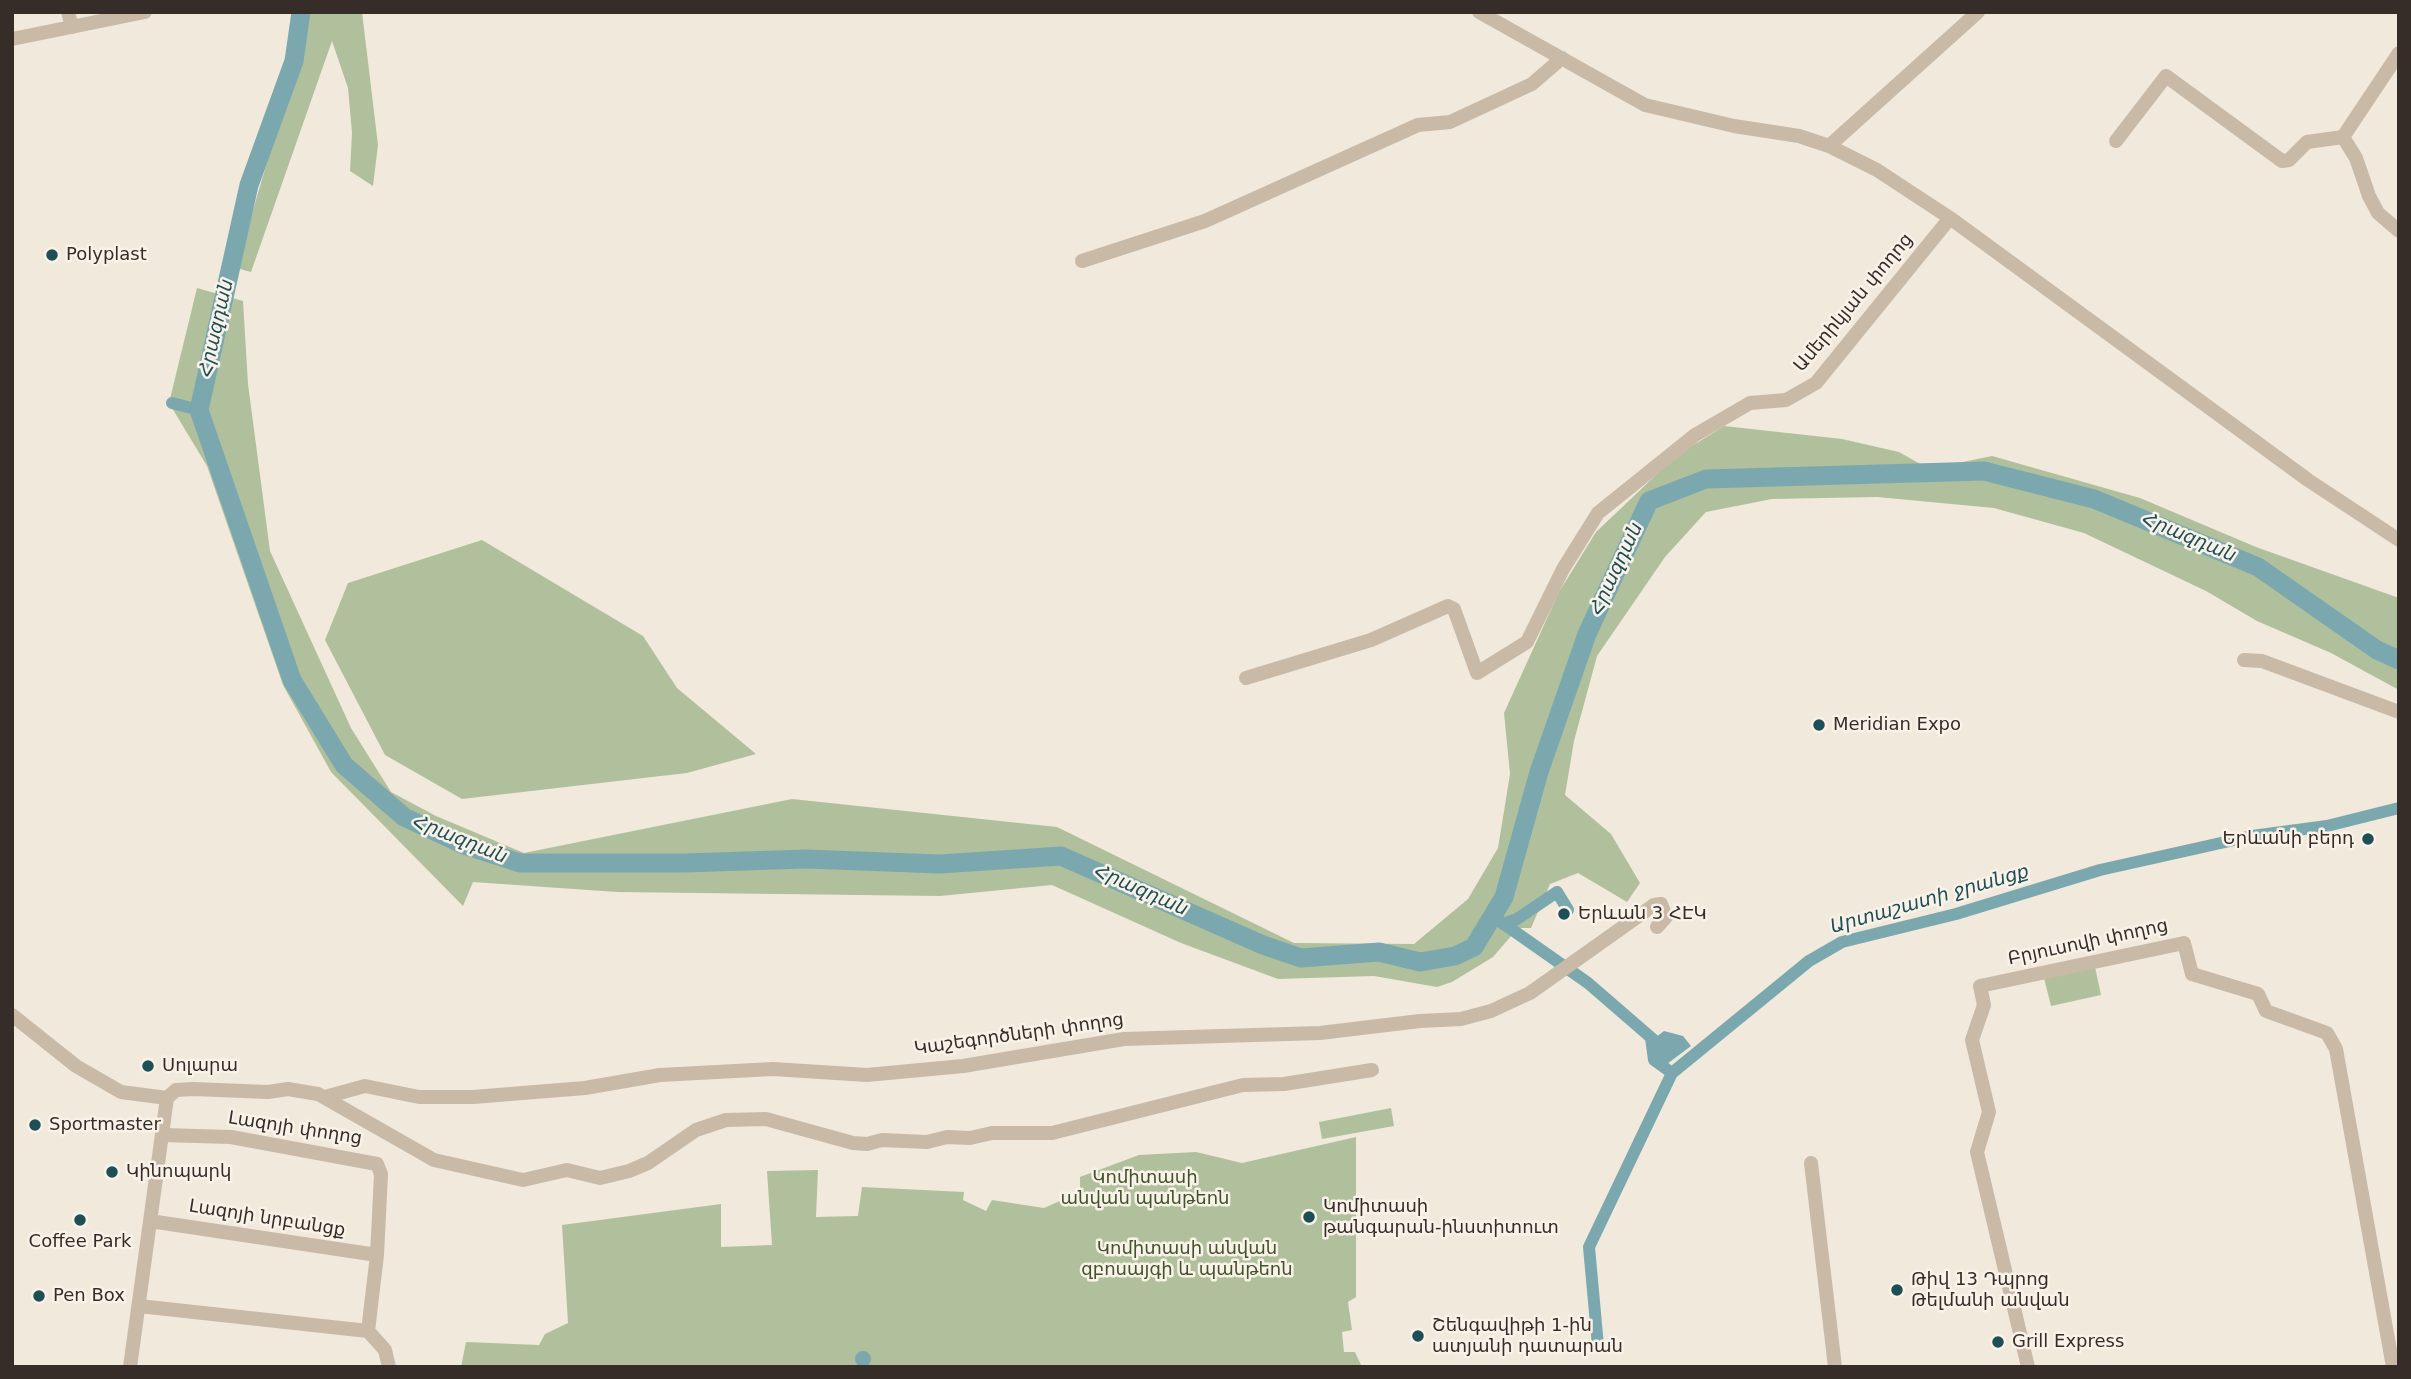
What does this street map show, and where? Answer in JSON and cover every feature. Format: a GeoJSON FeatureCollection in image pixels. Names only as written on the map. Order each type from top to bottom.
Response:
{"type":"FeatureCollection","features":[{"type":"Feature","properties":{"kind":"street"},"geometry":{"type":"LineString","coordinates":[[68,12],[72,27]]}},
{"type":"Feature","properties":{"kind":"street"},"geometry":{"type":"LineString","coordinates":[[12,39],[145,12]]}},
{"type":"Feature","properties":{"kind":"street"},"geometry":{"type":"LineString","coordinates":[[1479,12],[1644,105],[1734,126],[1799,136],[1829,146],[1877,170],[1950,218],[2297,472],[2399,540]]}},
{"type":"Feature","properties":{"kind":"street"},"geometry":{"type":"LineString","coordinates":[[1829,146],[1978,12]]}},
{"type":"Feature","properties":{"kind":"street"},"geometry":{"type":"LineString","coordinates":[[2116,141],[2166,76],[2282,161],[2288,160],[2307,142],[2343,137],[2399,52]]}},
{"type":"Feature","properties":{"kind":"street"},"geometry":{"type":"LineString","coordinates":[[1082,261],[1205,221],[1418,125],[1450,122],[1532,84],[1562,58]]}},
{"type":"Feature","properties":{"kind":"street"},"geometry":{"type":"LineString","coordinates":[[2343,137],[2356,158],[2369,197],[2378,213],[2399,231]]}},
{"type":"Feature","properties":{"kind":"street","name":"Ամերիկյան փողոց"},"geometry":{"type":"LineString","coordinates":[[1246,678],[1371,640],[1448,606],[1454,608],[1477,673],[1527,642],[1563,569],[1598,513],[1695,435],[1750,403],[1786,400],[1816,383],[1950,218]]}},
{"type":"Feature","properties":{"kind":"street"},"geometry":{"type":"LineString","coordinates":[[2244,660],[2262,661],[2399,712]]}},
{"type":"Feature","properties":{"kind":"street","name":"Կաշեգործների փողոց"},"geometry":{"type":"LineString","coordinates":[[325,1097],[365,1086],[419,1097],[473,1097],[585,1088],[660,1075],[773,1069],[867,1075],[963,1066],[1124,1039],[1320,1033],[1461,1019],[1492,1011],[1530,993],[1654,905],[1661,904],[1666,917],[1657,927]]}},
{"type":"Feature","properties":{"kind":"street","name":"Բրյուսովի փողոց"},"geometry":{"type":"LineString","coordinates":[[2028,1367],[1977,1152],[1989,1112],[1972,1040],[1984,1005],[1980,986],[2184,943],[2192,974],[2258,994],[2266,1011],[2327,1033],[2336,1049],[2393,1367]]}},
{"type":"Feature","properties":{"kind":"street"},"geometry":{"type":"LineString","coordinates":[[12,1015],[76,1066],[121,1092],[167,1098],[130,1367]]}},
{"type":"Feature","properties":{"kind":"street","name":"Կաշեգործների փողոց"},"geometry":{"type":"LineString","coordinates":[[167,1098],[176,1090],[193,1089],[268,1092],[288,1089],[325,1097],[357,1118],[434,1160],[523,1180],[567,1170],[600,1178],[629,1171],[648,1163],[696,1130],[726,1120],[766,1119],[867,1144],[882,1140],[928,1142],[947,1137],[970,1138],[992,1133],[1052,1133],[1232,1088],[1284,1084],[1372,1070]]}},
{"type":"Feature","properties":{"kind":"street","name":"Լազոյի փողոց"},"geometry":{"type":"LineString","coordinates":[[162,1135],[230,1137],[377,1164],[381,1174],[377,1255],[368,1331]]}},
{"type":"Feature","properties":{"kind":"street"},"geometry":{"type":"LineString","coordinates":[[1811,1163],[1835,1367]]}},
{"type":"Feature","properties":{"kind":"street","name":"Լազոյի նրբանցք"},"geometry":{"type":"LineString","coordinates":[[150,1221],[377,1255]]}},
{"type":"Feature","properties":{"kind":"street"},"geometry":{"type":"LineString","coordinates":[[139,1306],[368,1331],[385,1350],[389,1367]]}},
{"type":"Feature","properties":{"kind":"green space"},"geometry":{"type":"Polygon","coordinates":[[[311,12],[362,12],[378,145],[373,186],[350,171],[352,133],[348,88],[332,41],[251,272],[236,268],[311,12]]]}},
{"type":"Feature","properties":{"kind":"green space"},"geometry":{"type":"Polygon","coordinates":[[[197,288],[243,301],[248,384],[270,551],[351,728],[391,792],[436,816],[524,853],[792,799],[1057,827],[1294,943],[1414,944],[1468,899],[1498,848],[1510,774],[1504,713],[1559,592],[1596,532],[1676,456],[1724,426],[1842,439],[1899,452],[1922,465],[1953,464],[1992,456],[2140,498],[2256,547],[2399,598],[2399,690],[2331,653],[2257,621],[2206,591],[2084,533],[1994,508],[1877,497],[1772,499],[1706,512],[1665,557],[1597,656],[1574,741],[1565,795],[1611,834],[1640,883],[1627,902],[1578,873],[1550,884],[1531,928],[1518,928],[1493,957],[1452,982],[1437,987],[1374,976],[1278,979],[1181,943],[1052,885],[940,896],[617,892],[473,882],[463,906],[331,772],[283,685],[207,466],[169,403],[197,288]]]}},
{"type":"Feature","properties":{"kind":"green space"},"geometry":{"type":"Polygon","coordinates":[[[482,540],[643,636],[677,688],[756,754],[687,773],[462,799],[385,755],[325,640],[348,583],[482,540]]]}},
{"type":"Feature","properties":{"kind":"green space"},"geometry":{"type":"Polygon","coordinates":[[[2095,967],[2101,995],[2051,1006],[2044,978],[2095,967]]]}},
{"type":"Feature","properties":{"kind":"green space"},"geometry":{"type":"Polygon","coordinates":[[[1391,1108],[1394,1126],[1322,1139],[1319,1122],[1391,1108]]]}},
{"type":"Feature","properties":{"kind":"green space","name":"Կոմիտասի անվան զբոսայգի և պանթեոն"},"geometry":{"type":"Polygon","coordinates":[[[1356,1137],[1356,1297],[1348,1302],[1352,1330],[1342,1332],[1344,1352],[1355,1352],[1362,1367],[461,1367],[466,1342],[539,1345],[545,1334],[568,1323],[562,1225],[721,1204],[721,1247],[772,1245],[767,1171],[818,1170],[816,1217],[858,1216],[862,1187],[964,1192],[963,1200],[986,1211],[992,1200],[1044,1208],[1080,1192],[1080,1177],[1139,1155],[1196,1152],[1242,1163],[1356,1137]]]}},
{"type":"Feature","properties":{"kind":"water"},"geometry":{"type":"Polygon","coordinates":[[[1664,1031],[1683,1036],[1691,1046],[1667,1064],[1661,1061],[1655,1048],[1656,1037],[1664,1031]]]}},
{"type":"Feature","properties":{"kind":"water"},"geometry":{"type":"Polygon","coordinates":[[[863,1351],[869,1353],[869,1365],[863,1367],[857,1365],[855,1359],[857,1353],[863,1351]]]}},
{"type":"Feature","properties":{"kind":"waterway","name":"Հրազդան"},"geometry":{"type":"LineString","coordinates":[[301,12],[294,61],[249,185],[199,410],[292,680],[344,765],[404,817],[464,845],[520,863],[684,863],[806,859],[940,864],[1061,856],[1263,945],[1301,958],[1379,952],[1420,962],[1455,956],[1474,947],[1504,897],[1539,772],[1587,634],[1649,501],[1706,479],[1984,471],[2094,499],[2258,567],[2377,650],[2399,660]]}},
{"type":"Feature","properties":{"kind":"waterway"},"geometry":{"type":"LineString","coordinates":[[172,403],[199,410]]}},
{"type":"Feature","properties":{"kind":"waterway","name":"Արտաշատի ջրանցք"},"geometry":{"type":"LineString","coordinates":[[1598,1346],[1589,1247],[1672,1073],[1809,961],[1842,942],[1956,914],[2100,870],[2252,836],[2327,826],[2399,808]]}},
{"type":"Feature","properties":{"kind":"waterway"},"geometry":{"type":"LineString","coordinates":[[1503,924],[1517,919],[1557,892],[1568,910]]}},
{"type":"Feature","properties":{"kind":"waterway"},"geometry":{"type":"LineString","coordinates":[[1494,917],[1588,983],[1655,1041],[1668,1048]]}},
{"type":"Feature","properties":{"kind":"waterway"},"geometry":{"type":"LineString","coordinates":[[1651,1038],[1654,1060],[1672,1073]]}},
{"type":"Feature","properties":{"kind":"place","name":"Polyplast"},"geometry":{"type":"Point","coordinates":[52,255]}},
{"type":"Feature","properties":{"kind":"place","name":"Meridian Expo"},"geometry":{"type":"Point","coordinates":[1819,725]}},
{"type":"Feature","properties":{"kind":"place","name":"Երևանի բերդ"},"geometry":{"type":"Point","coordinates":[2368,839]}},
{"type":"Feature","properties":{"kind":"place","name":"Երևան 3 ՀԷԿ"},"geometry":{"type":"Point","coordinates":[1564,914]}},
{"type":"Feature","properties":{"kind":"place","name":"Սոլարա"},"geometry":{"type":"Point","coordinates":[148,1066]}},
{"type":"Feature","properties":{"kind":"place","name":"Sportmaster"},"geometry":{"type":"Point","coordinates":[35,1125]}},
{"type":"Feature","properties":{"kind":"place","name":"Կինոպարկ"},"geometry":{"type":"Point","coordinates":[112,1172]}},
{"type":"Feature","properties":{"kind":"place","name":"Կոմիտասի թանգարան-ինստիտուտ"},"geometry":{"type":"Point","coordinates":[1309,1217]}},
{"type":"Feature","properties":{"kind":"place","name":"Coffee Park"},"geometry":{"type":"Point","coordinates":[80,1220]}},
{"type":"Feature","properties":{"kind":"place","name":"Թիվ 13 Դպրոց Թելմանի անվան"},"geometry":{"type":"Point","coordinates":[1897,1290]}},
{"type":"Feature","properties":{"kind":"place","name":"Pen Box"},"geometry":{"type":"Point","coordinates":[39,1296]}},
{"type":"Feature","properties":{"kind":"place","name":"Շենգավիթի 1-ին ատյանի դատարան"},"geometry":{"type":"Point","coordinates":[1418,1336]}},
{"type":"Feature","properties":{"kind":"place","name":"Grill Express"},"geometry":{"type":"Point","coordinates":[1998,1342]}},
{"type":"Feature","properties":{"kind":"park label","name":"Կոմիտասի անվան պանթեոն"},"geometry":{"type":"Point","coordinates":[1145,1188]}}]}
